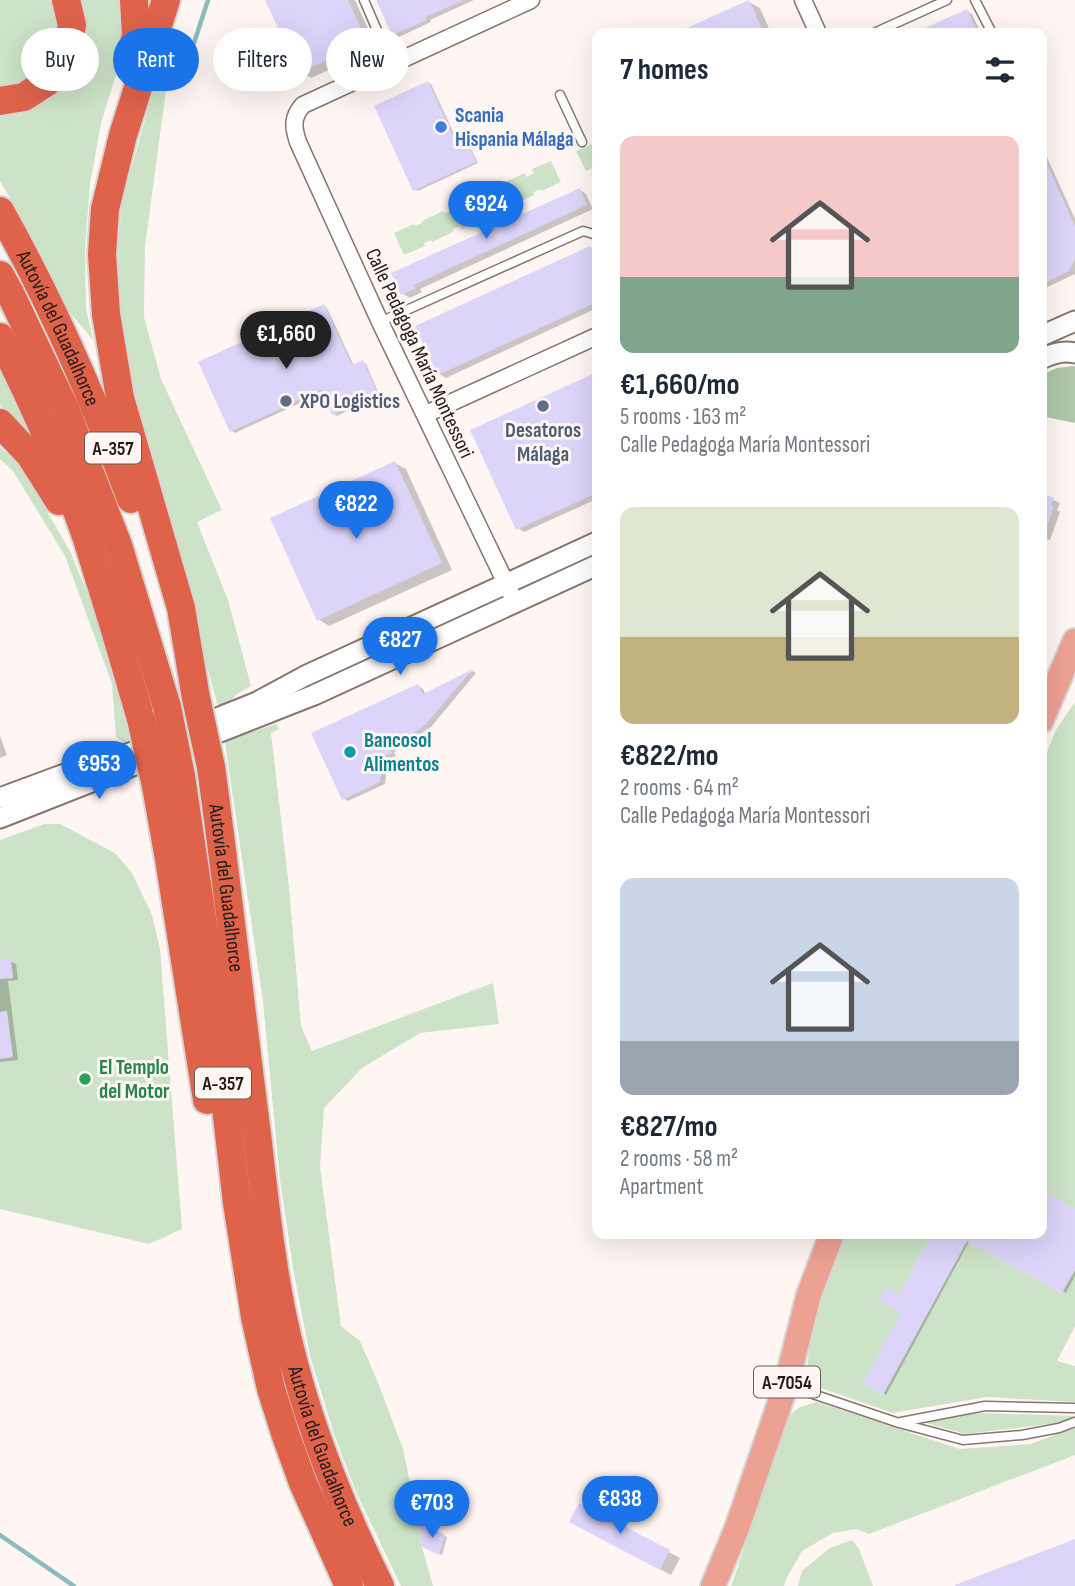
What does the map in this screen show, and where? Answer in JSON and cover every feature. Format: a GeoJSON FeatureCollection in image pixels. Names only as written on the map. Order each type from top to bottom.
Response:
{"type":"FeatureCollection","features":[{"type":"Feature","properties":{"kind":"highway"},"geometry":{"type":"LineString","coordinates":[[0,101],[24,97],[47,82],[67,52],[72,24],[66,0]]}},
{"type":"Feature","properties":{"kind":"highway"},"geometry":{"type":"LineString","coordinates":[[134,0],[136,35],[106,157],[102,254],[106,314],[120,398],[181,608],[196,698]]}},
{"type":"Feature","properties":{"kind":"highway"},"geometry":{"type":"LineString","coordinates":[[104,209],[123,135],[166,0]]}},
{"type":"Feature","properties":{"kind":"highway","name":"Autovía del Guadalhorce"},"geometry":{"type":"LineString","coordinates":[[0,211],[44,292],[105,427],[145,537],[196,698],[211,767],[271,1247],[282,1314],[322,1448],[359,1544],[380,1586]]}},
{"type":"Feature","properties":{"kind":"highway","name":"Autovía del Guadalhorce"},"geometry":{"type":"LineString","coordinates":[[0,275],[66,411],[118,545],[167,708],[169,781],[211,978],[237,1203],[255,1317],[271,1389],[303,1483],[349,1586]]}},
{"type":"Feature","properties":{"kind":"highway"},"geometry":{"type":"LineString","coordinates":[[0,337],[56,458],[86,537],[141,719],[169,781]]}},
{"type":"Feature","properties":{"kind":"highway"},"geometry":{"type":"LineString","coordinates":[[0,423],[30,455],[61,503],[114,625]]}},
{"type":"Feature","properties":{"kind":"main road"},"geometry":{"type":"LineString","coordinates":[[1047,707],[1075,641]]}},
{"type":"Feature","properties":{"kind":"main road","name":"A-7054"},"geometry":{"type":"LineString","coordinates":[[713,1586],[737,1528],[786,1385],[810,1294],[830,1239]]}},
{"type":"Feature","properties":{"kind":"street"},"geometry":{"type":"LineString","coordinates":[[409,57],[531,0]]}},
{"type":"Feature","properties":{"kind":"street"},"geometry":{"type":"LineString","coordinates":[[803,0],[816,28]]}},
{"type":"Feature","properties":{"kind":"street","name":"Calle Pedagoga María Montessori"},"geometry":{"type":"LineString","coordinates":[[334,91],[303,105],[297,113],[294,120],[298,142],[380,322],[515,602]]}},
{"type":"Feature","properties":{"kind":"street"},"geometry":{"type":"LineString","coordinates":[[1047,333],[1075,321]]}},
{"type":"Feature","properties":{"kind":"street"},"geometry":{"type":"LineString","coordinates":[[426,414],[592,338]]}},
{"type":"Feature","properties":{"kind":"street"},"geometry":{"type":"LineString","coordinates":[[1047,356],[1070,352],[1075,354]]}},
{"type":"Feature","properties":{"kind":"street"},"geometry":{"type":"LineString","coordinates":[[0,818],[182,740],[305,676],[592,544]]}},
{"type":"Feature","properties":{"kind":"street"},"geometry":{"type":"LineString","coordinates":[[0,798],[130,752],[182,740],[314,695],[592,567]]}},
{"type":"Feature","properties":{"kind":"lane"},"geometry":{"type":"LineString","coordinates":[[364,0],[376,28]]}},
{"type":"Feature","properties":{"kind":"lane"},"geometry":{"type":"LineString","coordinates":[[885,28],[947,0]]}},
{"type":"Feature","properties":{"kind":"lane"},"geometry":{"type":"LineString","coordinates":[[975,0],[989,28]]}},
{"type":"Feature","properties":{"kind":"lane"},"geometry":{"type":"LineString","coordinates":[[560,95],[582,142]]}},
{"type":"Feature","properties":{"kind":"lane"},"geometry":{"type":"LineString","coordinates":[[380,322],[583,231],[592,233]]}},
{"type":"Feature","properties":{"kind":"lane"},"geometry":{"type":"LineString","coordinates":[[786,1385],[899,1423],[963,1440],[1022,1435],[1075,1422]]}},
{"type":"Feature","properties":{"kind":"lane"},"geometry":{"type":"LineString","coordinates":[[899,1423],[985,1406],[1075,1408]]}},
{"type":"Feature","properties":{"kind":"green space"},"geometry":{"type":"Polygon","coordinates":[[[0,0],[49,0],[59,16],[58,28],[21,28],[21,85],[0,88],[0,0]]]}},
{"type":"Feature","properties":{"kind":"green space"},"geometry":{"type":"Polygon","coordinates":[[[72,0],[122,0],[121,28],[113,28],[113,84],[101,123],[90,184],[85,248],[86,308],[93,340],[67,309],[26,226],[0,181],[0,107],[43,91],[99,91],[99,28],[64,28],[72,0]]]}},
{"type":"Feature","properties":{"kind":"green space"},"geometry":{"type":"Polygon","coordinates":[[[153,91],[166,91],[145,246],[144,317],[161,379],[222,510],[197,522],[228,600],[251,686],[237,694],[224,707],[230,739],[276,724],[279,729],[271,733],[289,888],[301,1026],[312,1051],[493,983],[499,1024],[420,1033],[362,1068],[324,1108],[320,1167],[341,1326],[360,1341],[403,1449],[422,1547],[433,1586],[401,1586],[357,1494],[335,1437],[310,1356],[280,1180],[263,1001],[225,743],[218,706],[134,405],[120,315],[118,245],[122,203],[153,91]]]}},
{"type":"Feature","properties":{"kind":"green space"},"geometry":{"type":"Polygon","coordinates":[[[592,144],[592,168],[586,171],[576,151],[592,144]]]}},
{"type":"Feature","properties":{"kind":"green space"},"geometry":{"type":"Polygon","coordinates":[[[551,161],[561,182],[534,192],[534,195],[513,205],[511,203],[494,214],[485,193],[504,186],[503,183],[525,173],[527,177],[534,173],[532,169],[551,161]]]}},
{"type":"Feature","properties":{"kind":"green space"},"geometry":{"type":"Polygon","coordinates":[[[461,203],[471,224],[461,229],[460,226],[453,229],[453,232],[424,243],[425,246],[404,255],[394,233],[422,223],[443,211],[445,213],[452,210],[452,207],[461,203]]]}},
{"type":"Feature","properties":{"kind":"green space"},"geometry":{"type":"Polygon","coordinates":[[[0,361],[33,438],[0,405],[0,361]]]}},
{"type":"Feature","properties":{"kind":"green space"},"geometry":{"type":"Polygon","coordinates":[[[1075,367],[1075,423],[1047,417],[1047,372],[1057,368],[1075,367]]]}},
{"type":"Feature","properties":{"kind":"green space"},"geometry":{"type":"Polygon","coordinates":[[[0,448],[20,465],[71,553],[102,631],[128,714],[132,749],[116,737],[112,684],[65,556],[13,471],[0,459],[0,448]]]}},
{"type":"Feature","properties":{"kind":"green space"},"geometry":{"type":"Polygon","coordinates":[[[1075,702],[1075,1209],[1047,1193],[1047,752],[1057,728],[1075,702]]]}},
{"type":"Feature","properties":{"kind":"green space","name":"El Templo del Motor"},"geometry":{"type":"Polygon","coordinates":[[[44,824],[60,824],[115,853],[132,873],[152,915],[160,949],[182,1229],[149,1244],[0,1209],[0,840],[44,824]]]}},
{"type":"Feature","properties":{"kind":"green space"},"geometry":{"type":"Polygon","coordinates":[[[843,1239],[929,1239],[900,1294],[909,1299],[863,1384],[883,1395],[967,1241],[1062,1293],[1075,1270],[1075,1326],[1057,1361],[1075,1366],[1075,1402],[987,1397],[893,1413],[821,1388],[807,1371],[808,1354],[820,1301],[843,1239]]]}},
{"type":"Feature","properties":{"kind":"green space"},"geometry":{"type":"Polygon","coordinates":[[[817,1402],[960,1449],[1031,1444],[1075,1427],[1075,1455],[869,1534],[856,1529],[833,1533],[802,1551],[784,1586],[731,1586],[790,1415],[800,1407],[817,1402]]]}},
{"type":"Feature","properties":{"kind":"green space"},"geometry":{"type":"Polygon","coordinates":[[[981,1413],[1075,1418],[1059,1423],[965,1434],[926,1423],[957,1415],[981,1413]]]}},
{"type":"Feature","properties":{"kind":"green space"},"geometry":{"type":"Polygon","coordinates":[[[852,1540],[859,1549],[873,1586],[798,1586],[802,1571],[830,1548],[852,1540]]]}},
{"type":"Feature","properties":{"kind":"building"},"geometry":{"type":"Polygon","coordinates":[[[265,0],[348,0],[361,28],[326,28],[326,61],[312,67],[312,28],[278,28],[265,0]]]}},
{"type":"Feature","properties":{"kind":"building"},"geometry":{"type":"Polygon","coordinates":[[[376,0],[464,0],[408,28],[389,28],[376,0]]]}},
{"type":"Feature","properties":{"kind":"building"},"geometry":{"type":"Polygon","coordinates":[[[749,0],[762,28],[687,28],[749,0]]]}},
{"type":"Feature","properties":{"kind":"building"},"geometry":{"type":"Polygon","coordinates":[[[967,9],[976,28],[925,28],[967,9]]]}},
{"type":"Feature","properties":{"kind":"building"},"geometry":{"type":"Polygon","coordinates":[[[428,81],[460,150],[469,146],[476,162],[413,191],[374,106],[428,81]]]}},
{"type":"Feature","properties":{"kind":"building"},"geometry":{"type":"Polygon","coordinates":[[[1047,164],[1075,226],[1075,259],[1069,271],[1047,282],[1047,164]]]}},
{"type":"Feature","properties":{"kind":"building"},"geometry":{"type":"Polygon","coordinates":[[[580,188],[587,205],[414,285],[416,288],[401,295],[391,273],[580,188]]]}},
{"type":"Feature","properties":{"kind":"building"},"geometry":{"type":"Polygon","coordinates":[[[590,246],[592,250],[592,304],[438,375],[415,326],[590,246]]]}},
{"type":"Feature","properties":{"kind":"building"},"geometry":{"type":"Polygon","coordinates":[[[324,304],[352,365],[363,360],[378,393],[332,415],[321,390],[230,432],[198,362],[324,304]]]}},
{"type":"Feature","properties":{"kind":"building"},"geometry":{"type":"Polygon","coordinates":[[[592,374],[592,495],[516,530],[470,430],[592,374]]]}},
{"type":"Feature","properties":{"kind":"building"},"geometry":{"type":"Polygon","coordinates":[[[395,461],[442,563],[317,621],[270,518],[395,461]]]}},
{"type":"Feature","properties":{"kind":"building"},"geometry":{"type":"Polygon","coordinates":[[[1047,495],[1054,498],[1051,505],[1054,506],[1047,526],[1047,495]]]}},
{"type":"Feature","properties":{"kind":"building"},"geometry":{"type":"Polygon","coordinates":[[[473,669],[425,725],[390,749],[392,753],[383,757],[380,782],[342,800],[311,733],[418,684],[423,694],[473,669]]]}},
{"type":"Feature","properties":{"kind":"building"},"geometry":{"type":"Polygon","coordinates":[[[11,959],[13,978],[0,979],[0,960],[11,959]]]}},
{"type":"Feature","properties":{"kind":"building"},"geometry":{"type":"Polygon","coordinates":[[[7,1011],[13,1057],[0,1059],[0,1012],[7,1011]]]}},
{"type":"Feature","properties":{"kind":"building"},"geometry":{"type":"Polygon","coordinates":[[[1047,1193],[1075,1209],[1075,1270],[1062,1293],[967,1241],[883,1395],[863,1384],[901,1313],[879,1301],[887,1287],[900,1294],[929,1239],[1047,1239],[1047,1193]]]}},
{"type":"Feature","properties":{"kind":"building"},"geometry":{"type":"Polygon","coordinates":[[[579,1503],[670,1550],[660,1570],[569,1522],[579,1503]]]}},
{"type":"Feature","properties":{"kind":"building"},"geometry":{"type":"Polygon","coordinates":[[[419,1525],[445,1534],[439,1555],[422,1547],[419,1525]]]}},
{"type":"Feature","properties":{"kind":"building"},"geometry":{"type":"Polygon","coordinates":[[[1075,1539],[1075,1586],[955,1586],[955,1585],[1075,1539]]]}},
{"type":"Feature","properties":{"kind":"waterway"},"geometry":{"type":"LineString","coordinates":[[199,28],[208,0]]}},
{"type":"Feature","properties":{"kind":"waterway"},"geometry":{"type":"LineString","coordinates":[[0,1535],[74,1586]]}},
{"type":"Feature","properties":{"kind":"place","name":"Scania Hispania Málaga"},"geometry":{"type":"Point","coordinates":[441,127]}},
{"type":"Feature","properties":{"kind":"place","name":"XPO Logistics"},"geometry":{"type":"Point","coordinates":[286,401]}},
{"type":"Feature","properties":{"kind":"place","name":"Desatoros Málaga"},"geometry":{"type":"Point","coordinates":[543,406]}},
{"type":"Feature","properties":{"kind":"place","name":"Bancosol Alimentos"},"geometry":{"type":"Point","coordinates":[350,752]}},
{"type":"Feature","properties":{"kind":"place","name":"El Templo del Motor"},"geometry":{"type":"Point","coordinates":[85,1079]}}]}
